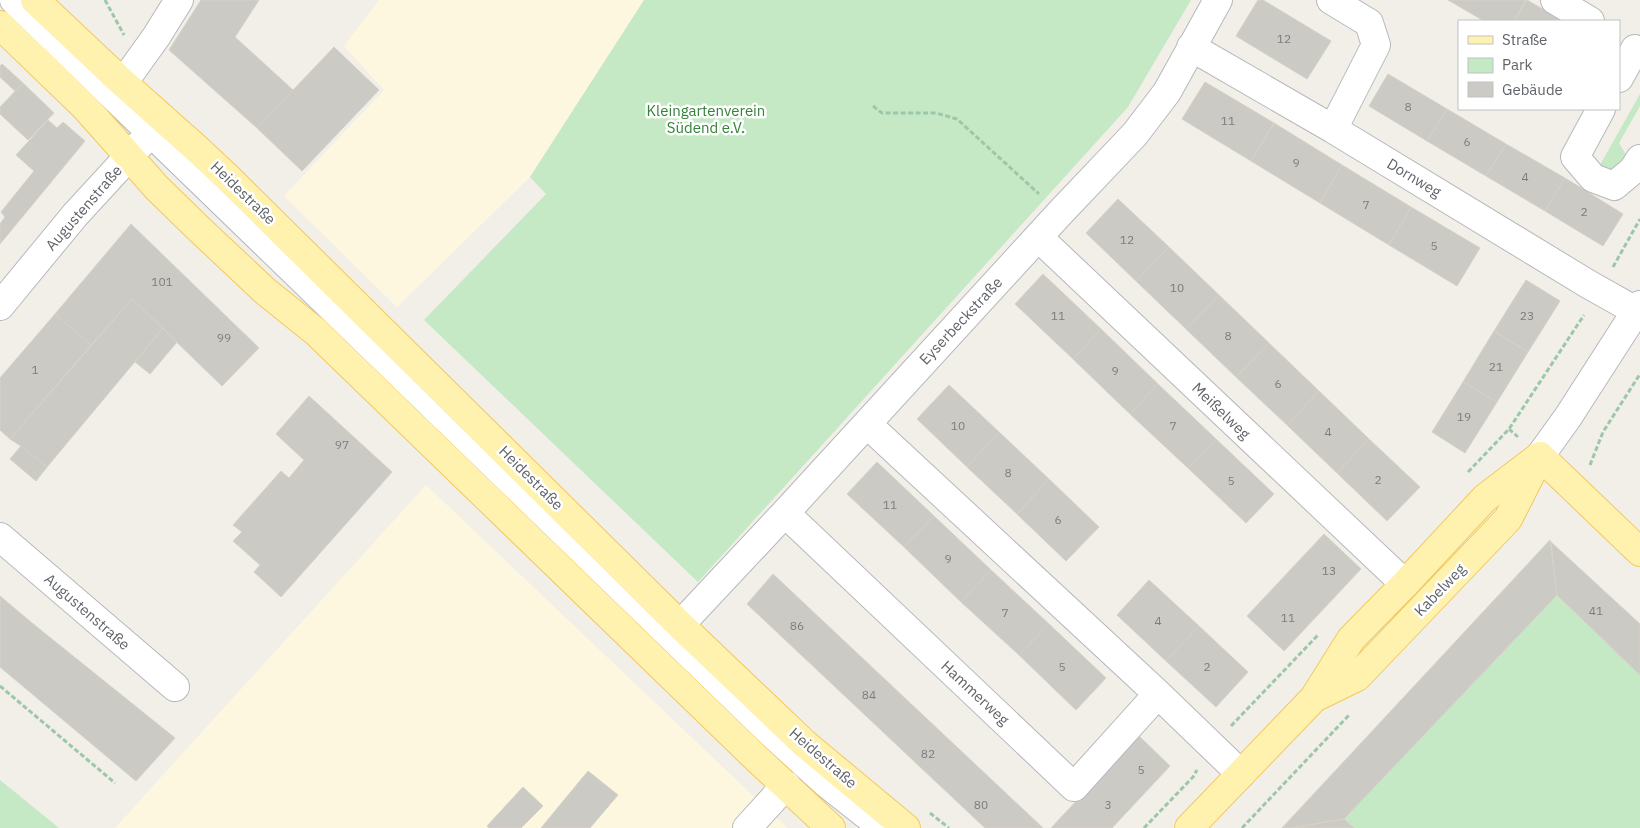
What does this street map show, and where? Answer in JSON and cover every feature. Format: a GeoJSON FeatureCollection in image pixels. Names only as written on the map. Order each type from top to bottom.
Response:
{"type":"FeatureCollection","features":[{"type":"Feature","properties":{"kind":"main road","name":"Heidestraße"},"geometry":{"type":"LineString","coordinates":[[35,0],[123,83],[146,137],[157,188],[265,291],[316,332],[755,757],[831,828]]}},
{"type":"Feature","properties":{"kind":"main road","name":"Heidestraße"},"geometry":{"type":"LineString","coordinates":[[0,26],[86,107],[227,177],[680,625],[805,744],[906,828]]}},
{"type":"Feature","properties":{"kind":"main road","name":"Kabelweg"},"geometry":{"type":"LineString","coordinates":[[1189,828],[1314,698],[1350,639],[1405,584],[1485,498],[1540,456]]}},
{"type":"Feature","properties":{"kind":"main road","name":"Kabelweg"},"geometry":{"type":"LineString","coordinates":[[1314,698],[1357,677],[1508,519],[1540,456]]}},
{"type":"Feature","properties":{"kind":"main road"},"geometry":{"type":"LineString","coordinates":[[1540,456],[1640,552]]}},
{"type":"Feature","properties":{"kind":"street"},"geometry":{"type":"LineString","coordinates":[[14,0],[146,137],[761,742],[815,790],[862,828]]}},
{"type":"Feature","properties":{"kind":"street"},"geometry":{"type":"LineString","coordinates":[[123,83],[180,0]]}},
{"type":"Feature","properties":{"kind":"street","name":"Eyserbeckstraße"},"geometry":{"type":"LineString","coordinates":[[680,625],[785,514],[1060,212],[1135,134],[1167,92],[1218,0]]}},
{"type":"Feature","properties":{"kind":"street"},"geometry":{"type":"LineString","coordinates":[[1332,0],[1369,23],[1376,45],[1332,129]]}},
{"type":"Feature","properties":{"kind":"street"},"geometry":{"type":"LineString","coordinates":[[1555,0],[1588,20]]}},
{"type":"Feature","properties":{"kind":"street"},"geometry":{"type":"LineString","coordinates":[[0,6],[146,137],[767,729],[826,783],[883,828]]}},
{"type":"Feature","properties":{"kind":"street","name":"Dornweg"},"geometry":{"type":"LineString","coordinates":[[1191,47],[1332,129],[1600,291],[1638,308]]}},
{"type":"Feature","properties":{"kind":"street"},"geometry":{"type":"LineString","coordinates":[[1620,76],[1634,48]]}},
{"type":"Feature","properties":{"kind":"street"},"geometry":{"type":"LineString","coordinates":[[1600,110],[1575,157],[1592,178],[1614,186],[1633,170],[1640,159]]}},
{"type":"Feature","properties":{"kind":"street","name":"Augustenstraße"},"geometry":{"type":"LineString","coordinates":[[0,306],[75,215],[146,137]]}},
{"type":"Feature","properties":{"kind":"street","name":"Meißelweg"},"geometry":{"type":"LineString","coordinates":[[1038,236],[1405,584]]}},
{"type":"Feature","properties":{"kind":"street","name":"Kabelweg"},"geometry":{"type":"LineString","coordinates":[[1540,456],[1573,409],[1638,308]]}},
{"type":"Feature","properties":{"kind":"street"},"geometry":{"type":"LineString","coordinates":[[867,424],[1158,694],[1241,774]]}},
{"type":"Feature","properties":{"kind":"street","name":"Hammerweg"},"geometry":{"type":"LineString","coordinates":[[785,514],[1074,787],[1158,694]]}},
{"type":"Feature","properties":{"kind":"street","name":"Augustenstraße"},"geometry":{"type":"LineString","coordinates":[[0,537],[175,687]]}},
{"type":"Feature","properties":{"kind":"street"},"geometry":{"type":"LineString","coordinates":[[747,828],[786,785]]}},
{"type":"Feature","properties":{"kind":"path"},"geometry":{"type":"LineString","coordinates":[[106,0],[139,61]]}},
{"type":"Feature","properties":{"kind":"path"},"geometry":{"type":"LineString","coordinates":[[873,106],[882,113],[936,113],[957,119],[1060,212]]}},
{"type":"Feature","properties":{"kind":"path"},"geometry":{"type":"LineString","coordinates":[[1464,477],[1509,429],[1600,291],[1640,219]]}},
{"type":"Feature","properties":{"kind":"path"},"geometry":{"type":"LineString","coordinates":[[1573,487],[1587,472],[1603,432],[1640,374]]}},
{"type":"Feature","properties":{"kind":"path"},"geometry":{"type":"LineString","coordinates":[[1144,828],[1193,777],[1211,746],[1322,630]]}},
{"type":"Feature","properties":{"kind":"path"},"geometry":{"type":"LineString","coordinates":[[0,686],[115,783]]}},
{"type":"Feature","properties":{"kind":"shaded area"},"geometry":{"type":"Polygon","coordinates":[[[379,0],[644,0],[530,177],[397,307],[284,196],[384,90],[344,46],[379,0]]]}},
{"type":"Feature","properties":{"kind":"shaded area"},"geometry":{"type":"Polygon","coordinates":[[[426,485],[787,828],[115,828],[426,485]]]}},
{"type":"Feature","properties":{"kind":"green space","name":"Kleingartenverein Südend e.V."},"geometry":{"type":"Polygon","coordinates":[[[644,0],[1191,0],[1128,107],[698,582],[424,320],[546,194],[530,177],[644,0]]]}},
{"type":"Feature","properties":{"kind":"green space"},"geometry":{"type":"Polygon","coordinates":[[[1640,94],[1640,106],[1619,143],[1629,160],[1606,175],[1588,151],[1600,165],[1640,94]]]}},
{"type":"Feature","properties":{"kind":"green space"},"geometry":{"type":"Polygon","coordinates":[[[1557,595],[1640,675],[1640,828],[1354,828],[1344,819],[1557,595]]]}},
{"type":"Feature","properties":{"kind":"green space"},"geometry":{"type":"Polygon","coordinates":[[[0,780],[59,828],[0,828],[0,780]]]}},
{"type":"Feature","properties":{"kind":"building"},"geometry":{"type":"Polygon","coordinates":[[[201,0],[259,0],[235,37],[293,90],[257,128],[169,50],[201,0]]]}},
{"type":"Feature","properties":{"kind":"building"},"geometry":{"type":"Polygon","coordinates":[[[1258,0],[1263,0],[1331,41],[1307,79],[1236,36],[1258,0]]]}},
{"type":"Feature","properties":{"kind":"building"},"geometry":{"type":"Polygon","coordinates":[[[1448,0],[1526,0],[1515,20],[1482,20],[1448,0]]]}},
{"type":"Feature","properties":{"kind":"building"},"geometry":{"type":"Polygon","coordinates":[[[1527,0],[1561,20],[1515,20],[1527,0]]]}},
{"type":"Feature","properties":{"kind":"building"},"geometry":{"type":"Polygon","coordinates":[[[334,47],[379,90],[302,171],[257,128],[334,47]]]}},
{"type":"Feature","properties":{"kind":"building"},"geometry":{"type":"Polygon","coordinates":[[[2,64],[23,83],[15,91],[0,77],[0,66],[2,64]]]}},
{"type":"Feature","properties":{"kind":"building"},"geometry":{"type":"Polygon","coordinates":[[[1388,74],[1447,109],[1427,141],[1369,106],[1388,74]]]}},
{"type":"Feature","properties":{"kind":"building"},"geometry":{"type":"Polygon","coordinates":[[[1205,82],[1274,123],[1251,161],[1182,119],[1205,82]]]}},
{"type":"Feature","properties":{"kind":"building"},"geometry":{"type":"Polygon","coordinates":[[[23,83],[54,113],[28,140],[0,114],[0,107],[23,83]]]}},
{"type":"Feature","properties":{"kind":"building"},"geometry":{"type":"Polygon","coordinates":[[[1447,109],[1506,144],[1486,176],[1427,141],[1447,109]]]}},
{"type":"Feature","properties":{"kind":"building"},"geometry":{"type":"Polygon","coordinates":[[[48,120],[57,128],[63,122],[85,141],[0,244],[0,224],[5,217],[1,212],[34,171],[16,155],[48,120]]]}},
{"type":"Feature","properties":{"kind":"building"},"geometry":{"type":"Polygon","coordinates":[[[1274,123],[1342,165],[1320,203],[1251,161],[1274,123]]]}},
{"type":"Feature","properties":{"kind":"building"},"geometry":{"type":"Polygon","coordinates":[[[1506,144],[1565,178],[1545,211],[1486,176],[1506,144]]]}},
{"type":"Feature","properties":{"kind":"building"},"geometry":{"type":"Polygon","coordinates":[[[1342,165],[1411,207],[1389,245],[1320,203],[1342,165]]]}},
{"type":"Feature","properties":{"kind":"building"},"geometry":{"type":"Polygon","coordinates":[[[1565,178],[1623,214],[1603,246],[1545,211],[1565,178]]]}},
{"type":"Feature","properties":{"kind":"building"},"geometry":{"type":"Polygon","coordinates":[[[1118,199],[1169,247],[1136,281],[1086,233],[1118,199]]]}},
{"type":"Feature","properties":{"kind":"building"},"geometry":{"type":"Polygon","coordinates":[[[1411,207],[1480,248],[1457,286],[1389,245],[1411,207]]]}},
{"type":"Feature","properties":{"kind":"building"},"geometry":{"type":"Polygon","coordinates":[[[131,224],[259,348],[222,386],[132,299],[91,345],[55,314],[131,224]]]}},
{"type":"Feature","properties":{"kind":"building"},"geometry":{"type":"Polygon","coordinates":[[[1169,247],[1219,295],[1186,329],[1136,281],[1169,247]]]}},
{"type":"Feature","properties":{"kind":"building"},"geometry":{"type":"Polygon","coordinates":[[[1043,274],[1101,329],[1073,359],[1015,304],[1043,274]]]}},
{"type":"Feature","properties":{"kind":"building"},"geometry":{"type":"Polygon","coordinates":[[[1526,280],[1560,301],[1528,352],[1494,331],[1526,280]]]}},
{"type":"Feature","properties":{"kind":"building"},"geometry":{"type":"Polygon","coordinates":[[[1219,295],[1269,343],[1236,377],[1186,329],[1219,295]]]}},
{"type":"Feature","properties":{"kind":"building"},"geometry":{"type":"Polygon","coordinates":[[[132,299],[163,328],[47,467],[10,439],[132,299]]]}},
{"type":"Feature","properties":{"kind":"building"},"geometry":{"type":"Polygon","coordinates":[[[55,314],[91,345],[10,439],[0,430],[0,378],[55,314]]]}},
{"type":"Feature","properties":{"kind":"building"},"geometry":{"type":"Polygon","coordinates":[[[163,328],[177,342],[150,374],[135,362],[163,328]]]}},
{"type":"Feature","properties":{"kind":"building"},"geometry":{"type":"Polygon","coordinates":[[[1101,329],[1158,384],[1130,414],[1073,359],[1101,329]]]}},
{"type":"Feature","properties":{"kind":"building"},"geometry":{"type":"Polygon","coordinates":[[[1494,331],[1528,352],[1497,402],[1463,382],[1494,331]]]}},
{"type":"Feature","properties":{"kind":"building"},"geometry":{"type":"Polygon","coordinates":[[[1269,343],[1319,391],[1287,425],[1236,377],[1269,343]]]}},
{"type":"Feature","properties":{"kind":"building"},"geometry":{"type":"Polygon","coordinates":[[[1463,382],[1497,402],[1465,453],[1432,432],[1463,382]]]}},
{"type":"Feature","properties":{"kind":"building"},"geometry":{"type":"Polygon","coordinates":[[[1158,384],[1216,439],[1188,468],[1130,414],[1158,384]]]}},
{"type":"Feature","properties":{"kind":"building"},"geometry":{"type":"Polygon","coordinates":[[[949,385],[999,432],[967,467],[917,419],[949,385]]]}},
{"type":"Feature","properties":{"kind":"building"},"geometry":{"type":"Polygon","coordinates":[[[1319,391],[1369,439],[1337,473],[1287,425],[1319,391]]]}},
{"type":"Feature","properties":{"kind":"building"},"geometry":{"type":"Polygon","coordinates":[[[309,396],[392,472],[281,597],[254,572],[260,565],[233,541],[242,532],[233,525],[281,471],[289,478],[304,460],[276,434],[309,396]]]}},
{"type":"Feature","properties":{"kind":"building"},"geometry":{"type":"Polygon","coordinates":[[[999,432],[1049,479],[1017,514],[967,467],[999,432]]]}},
{"type":"Feature","properties":{"kind":"building"},"geometry":{"type":"Polygon","coordinates":[[[1216,439],[1274,494],[1246,523],[1188,468],[1216,439]]]}},
{"type":"Feature","properties":{"kind":"building"},"geometry":{"type":"Polygon","coordinates":[[[1369,439],[1420,487],[1387,521],[1337,473],[1369,439]]]}},
{"type":"Feature","properties":{"kind":"building"},"geometry":{"type":"Polygon","coordinates":[[[21,446],[47,467],[36,481],[10,459],[21,446]]]}},
{"type":"Feature","properties":{"kind":"building"},"geometry":{"type":"Polygon","coordinates":[[[877,462],[934,516],[904,547],[847,494],[877,462]]]}},
{"type":"Feature","properties":{"kind":"building"},"geometry":{"type":"Polygon","coordinates":[[[1049,479],[1099,527],[1066,561],[1017,514],[1049,479]]]}},
{"type":"Feature","properties":{"kind":"building"},"geometry":{"type":"Polygon","coordinates":[[[934,516],[991,570],[961,602],[904,547],[934,516]]]}},
{"type":"Feature","properties":{"kind":"building"},"geometry":{"type":"Polygon","coordinates":[[[1324,534],[1361,569],[1284,651],[1247,616],[1324,534]]]}},
{"type":"Feature","properties":{"kind":"building"},"geometry":{"type":"Polygon","coordinates":[[[1550,540],[1557,595],[1344,819],[1282,828],[1550,540]]]}},
{"type":"Feature","properties":{"kind":"building"},"geometry":{"type":"Polygon","coordinates":[[[1551,542],[1640,624],[1640,675],[1557,595],[1551,542]]]}},
{"type":"Feature","properties":{"kind":"building"},"geometry":{"type":"Polygon","coordinates":[[[991,570],[1049,624],[1019,655],[961,602],[991,570]]]}},
{"type":"Feature","properties":{"kind":"building"},"geometry":{"type":"Polygon","coordinates":[[[773,574],[1043,828],[985,828],[747,604],[773,574]]]}},
{"type":"Feature","properties":{"kind":"building"},"geometry":{"type":"Polygon","coordinates":[[[1149,580],[1199,626],[1166,661],[1117,615],[1149,580]]]}},
{"type":"Feature","properties":{"kind":"building"},"geometry":{"type":"Polygon","coordinates":[[[0,596],[175,738],[136,781],[0,667],[0,596]]]}},
{"type":"Feature","properties":{"kind":"building"},"geometry":{"type":"Polygon","coordinates":[[[1049,624],[1106,678],[1076,710],[1019,655],[1049,624]]]}},
{"type":"Feature","properties":{"kind":"building"},"geometry":{"type":"Polygon","coordinates":[[[1199,626],[1248,672],[1216,707],[1166,661],[1199,626]]]}},
{"type":"Feature","properties":{"kind":"building"},"geometry":{"type":"Polygon","coordinates":[[[1138,735],[1170,766],[1112,828],[1051,828],[1138,735]]]}},
{"type":"Feature","properties":{"kind":"building"},"geometry":{"type":"Polygon","coordinates":[[[588,771],[618,795],[590,828],[541,828],[588,771]]]}},
{"type":"Feature","properties":{"kind":"building"},"geometry":{"type":"Polygon","coordinates":[[[523,787],[543,806],[521,828],[489,828],[487,826],[523,787]]]}},
{"type":"Feature","properties":{"kind":"building"},"geometry":{"type":"Polygon","coordinates":[[[1344,819],[1354,828],[1291,828],[1344,819]]]}}]}
